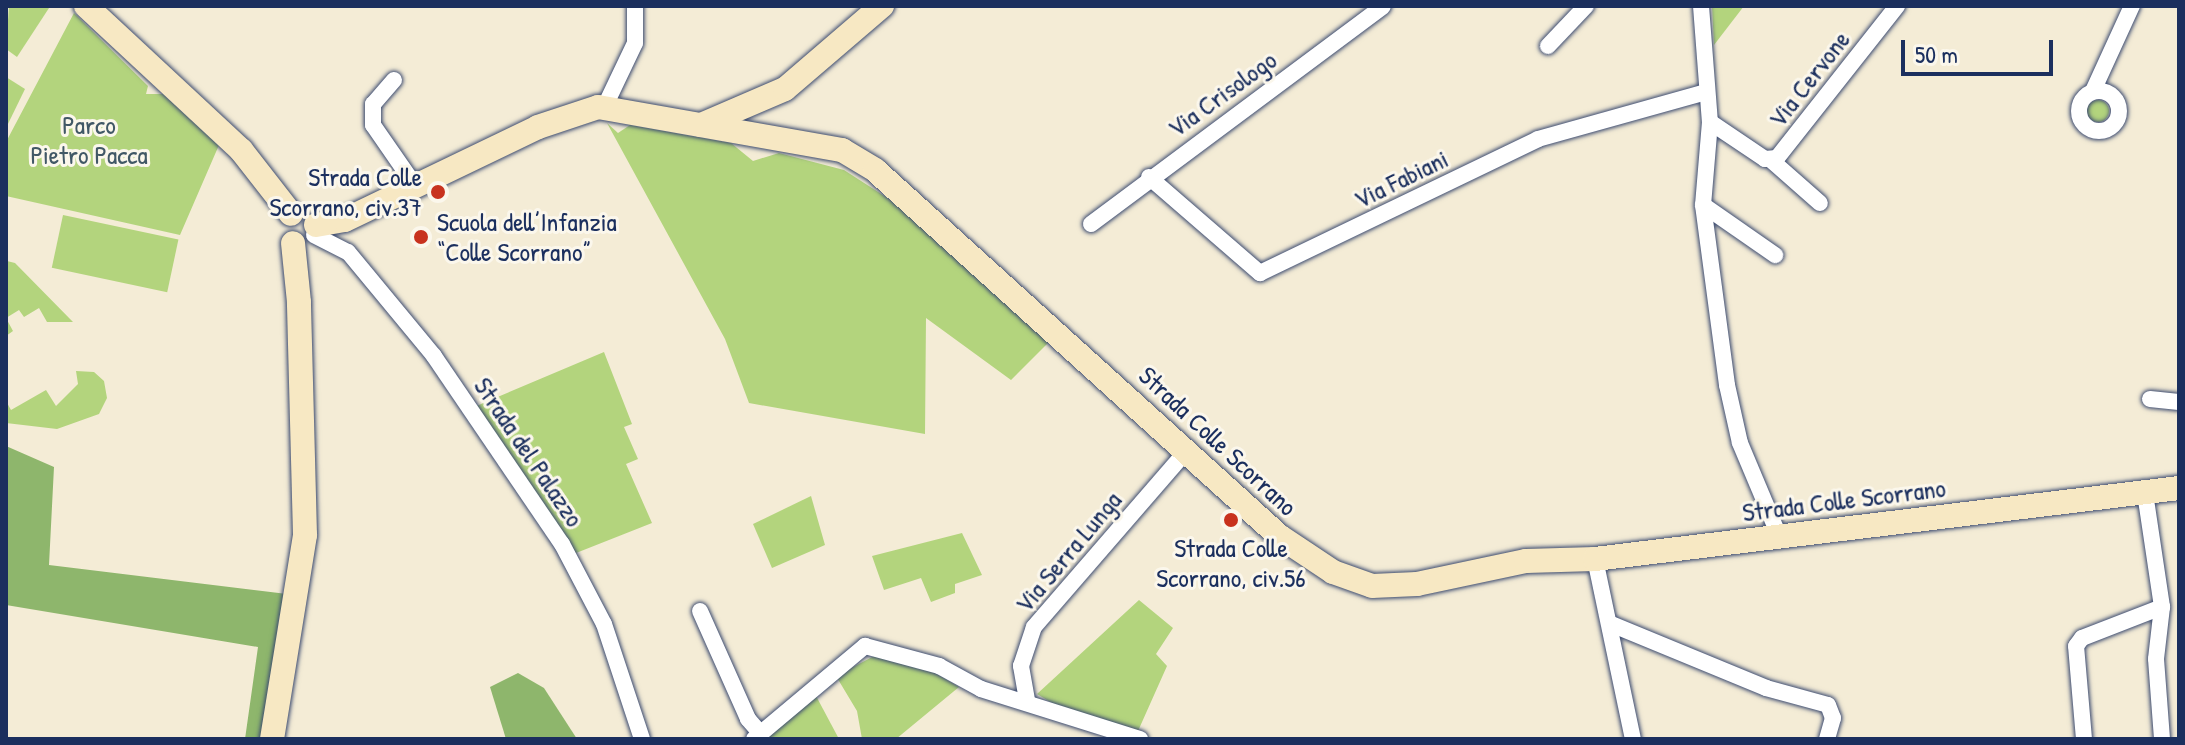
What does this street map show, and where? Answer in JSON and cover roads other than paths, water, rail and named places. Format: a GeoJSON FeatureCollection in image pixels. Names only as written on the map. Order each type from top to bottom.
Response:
{"type":"FeatureCollection","features":[{"type":"Feature","properties":{"kind":"street"},"geometry":{"type":"LineString","coordinates":[[86,6],[241,150],[291,214],[304,212],[307,236],[297,272],[305,535],[272,739]]}},
{"type":"Feature","properties":{"kind":"street"},"geometry":{"type":"LineString","coordinates":[[605,106],[635,43],[635,6]]}},
{"type":"Feature","properties":{"kind":"street"},"geometry":{"type":"LineString","coordinates":[[701,125],[785,89],[882,6]]}},
{"type":"Feature","properties":{"kind":"street","name":"Via Crisologo"},"geometry":{"type":"LineString","coordinates":[[1091,224],[1149,177],[1383,6]]}},
{"type":"Feature","properties":{"kind":"street"},"geometry":{"type":"LineString","coordinates":[[1548,46],[1586,6]]}},
{"type":"Feature","properties":{"kind":"street"},"geometry":{"type":"LineString","coordinates":[[1701,6],[1710,122],[1703,205],[1740,443],[1779,536]]}},
{"type":"Feature","properties":{"kind":"street","name":"Via Cervone"},"geometry":{"type":"LineString","coordinates":[[1710,122],[1771,160],[1897,6]]}},
{"type":"Feature","properties":{"kind":"street"},"geometry":{"type":"LineString","coordinates":[[2093,91],[2132,6]]}},
{"type":"Feature","properties":{"kind":"street"},"geometry":{"type":"LineString","coordinates":[[394,80],[373,104],[373,125],[416,187]]}},
{"type":"Feature","properties":{"kind":"street","name":"Via Fabiani"},"geometry":{"type":"LineString","coordinates":[[1149,177],[1260,273],[1538,139],[1706,92]]}},
{"type":"Feature","properties":{"kind":"street","name":"Strada Colle Scorrano"},"geometry":{"type":"LineString","coordinates":[[307,236],[538,127],[605,106],[855,157],[1188,449],[1279,536],[1351,580],[1395,587],[1526,561],[1595,559],[2179,488]]}},
{"type":"Feature","properties":{"kind":"street"},"geometry":{"type":"LineString","coordinates":[[1771,160],[1820,203]]}},
{"type":"Feature","properties":{"kind":"street"},"geometry":{"type":"LineString","coordinates":[[1703,205],[1775,255]]}},
{"type":"Feature","properties":{"kind":"street","name":"Strada del Palazzo"},"geometry":{"type":"LineString","coordinates":[[307,236],[348,252],[434,356],[554,531],[604,624],[642,739]]}},
{"type":"Feature","properties":{"kind":"street"},"geometry":{"type":"LineString","coordinates":[[2150,399],[2179,402]]}},
{"type":"Feature","properties":{"kind":"street","name":"Via Serra Lunga"},"geometry":{"type":"LineString","coordinates":[[1027,700],[1021,666],[1034,627],[1188,449]]}},
{"type":"Feature","properties":{"kind":"street"},"geometry":{"type":"LineString","coordinates":[[2145,493],[2162,607],[2156,659],[2162,739]]}},
{"type":"Feature","properties":{"kind":"street"},"geometry":{"type":"LineString","coordinates":[[1595,559],[1633,739]]}},
{"type":"Feature","properties":{"kind":"street"},"geometry":{"type":"LineString","coordinates":[[2084,739],[2076,646],[2082,638],[2162,607]]}},
{"type":"Feature","properties":{"kind":"street"},"geometry":{"type":"LineString","coordinates":[[700,611],[757,736],[865,646],[939,666],[981,689],[1027,700],[1140,739]]}},
{"type":"Feature","properties":{"kind":"street"},"geometry":{"type":"LineString","coordinates":[[1611,624],[1766,688],[1828,705],[1833,718],[1827,739]]}},
{"type":"Feature","properties":{"kind":"place","name":"Strada Colle Scorrano, civ.37"},"geometry":{"type":"Point","coordinates":[438,192]}},
{"type":"Feature","properties":{"kind":"place","name":"Scuola dell’Infanzia “Colle Scorrano”"},"geometry":{"type":"Point","coordinates":[421,237]}},
{"type":"Feature","properties":{"kind":"place","name":"Strada Colle Scorrano, civ.56"},"geometry":{"type":"Point","coordinates":[1231,520]}},
{"type":"Feature","properties":{"kind":"park label","name":"Parco Pietro Pacca"},"geometry":{"type":"Point","coordinates":[89,140]}}]}
